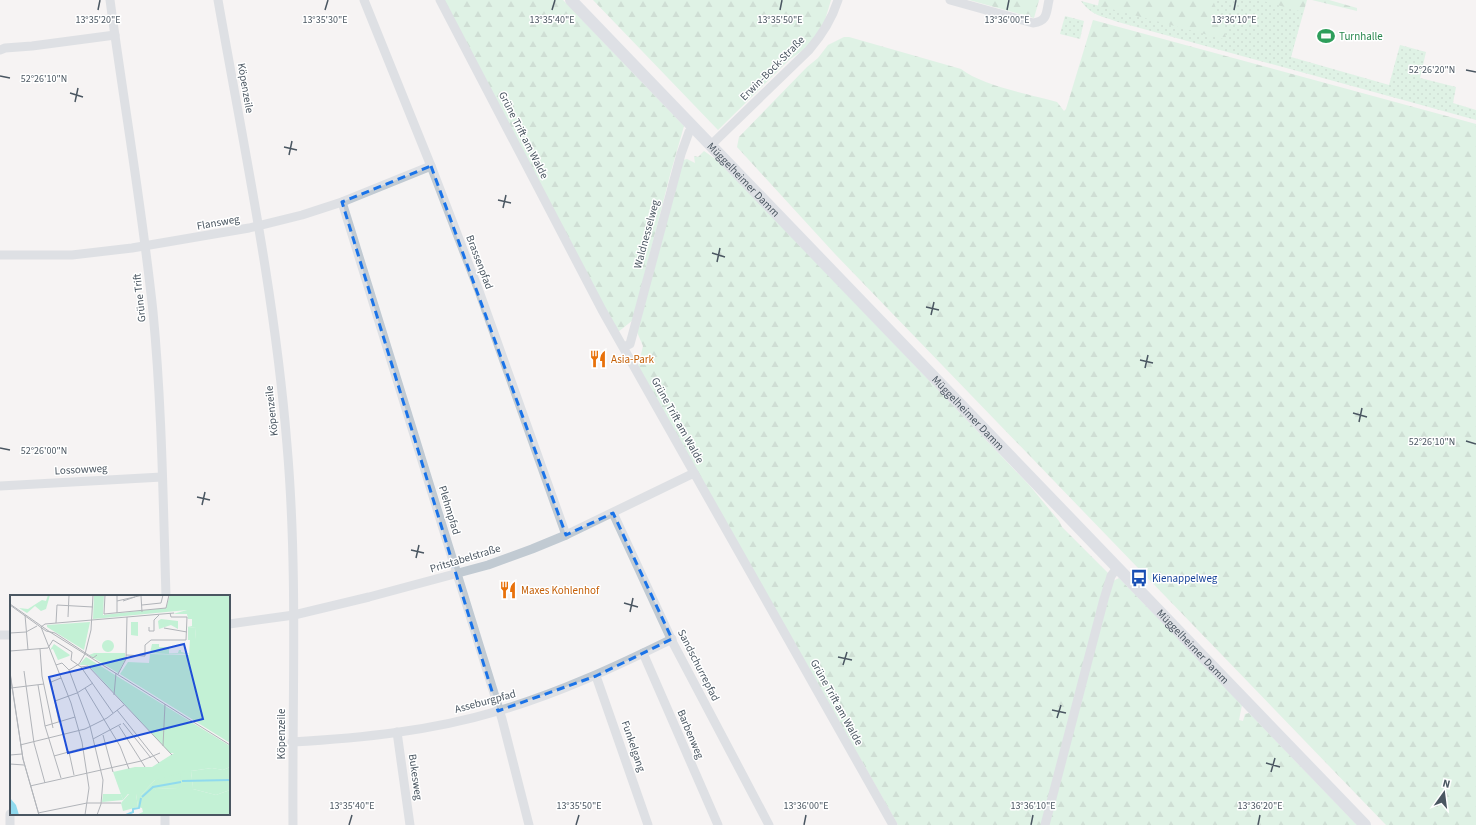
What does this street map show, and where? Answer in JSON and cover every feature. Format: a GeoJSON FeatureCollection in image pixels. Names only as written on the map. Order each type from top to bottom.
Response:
{"type":"FeatureCollection","features":[{"type":"Feature","properties":{"kind":"main road","name":"Müggelheimer Damm"},"geometry":{"type":"LineString","coordinates":[[571,0],[1365,825]]}},
{"type":"Feature","properties":{"kind":"street","name":"Grüne Trift"},"geometry":{"type":"LineString","coordinates":[[110,0],[145,246],[158,370],[166,595]]}},
{"type":"Feature","properties":{"kind":"street","name":"Köpenzeile"},"geometry":{"type":"LineString","coordinates":[[218,0],[258,226],[273,322],[287,444],[291,510],[294,614],[292,742],[293,825]]}},
{"type":"Feature","properties":{"kind":"street","name":"Brassenpfad"},"geometry":{"type":"LineString","coordinates":[[364,0],[431,166],[493,330],[566,535]]}},
{"type":"Feature","properties":{"kind":"street","name":"Grüne Trift am Walde"},"geometry":{"type":"LineString","coordinates":[[440,0],[602,310],[893,825]]}},
{"type":"Feature","properties":{"kind":"street","name":"Erwin-Bock-Straße"},"geometry":{"type":"LineString","coordinates":[[711,145],[809,50],[820,37],[828,24],[838,0]]}},
{"type":"Feature","properties":{"kind":"street"},"geometry":{"type":"LineString","coordinates":[[950,0],[1033,23],[1041,22],[1045,18],[1050,0]]}},
{"type":"Feature","properties":{"kind":"street"},"geometry":{"type":"LineString","coordinates":[[0,50],[5,48],[28,47],[114,35]]}},
{"type":"Feature","properties":{"kind":"street","name":"Waldnesselweg"},"geometry":{"type":"LineString","coordinates":[[624,347],[630,344],[681,154],[689,132],[694,127]]}},
{"type":"Feature","properties":{"kind":"street","name":"Flansweg"},"geometry":{"type":"LineString","coordinates":[[0,255],[72,255],[145,246],[258,226],[302,215],[342,202],[431,166]]}},
{"type":"Feature","properties":{"kind":"street","name":"Plehmpfad"},"geometry":{"type":"LineString","coordinates":[[342,202],[504,729],[529,825]]}},
{"type":"Feature","properties":{"kind":"street","name":"Pritstabelstraße"},"geometry":{"type":"LineString","coordinates":[[230,624],[294,614],[369,598],[457,574],[521,553],[566,535],[694,473]]}},
{"type":"Feature","properties":{"kind":"street","name":"Lossowweg"},"geometry":{"type":"LineString","coordinates":[[0,486],[162,477]]}},
{"type":"Feature","properties":{"kind":"street","name":"Sandschurrepfad"},"geometry":{"type":"LineString","coordinates":[[613,513],[672,639],[769,825]]}},
{"type":"Feature","properties":{"kind":"street"},"geometry":{"type":"LineString","coordinates":[[1045,825],[1106,592],[1111,576],[1117,568]]}},
{"type":"Feature","properties":{"kind":"street","name":"Asseburgpfad"},"geometry":{"type":"LineString","coordinates":[[292,742],[354,738],[397,732],[443,724],[498,711],[561,690],[596,676],[672,639]]}},
{"type":"Feature","properties":{"kind":"street","name":"Barbenweg"},"geometry":{"type":"LineString","coordinates":[[643,653],[718,825]]}},
{"type":"Feature","properties":{"kind":"street","name":"Funkelgang"},"geometry":{"type":"LineString","coordinates":[[596,676],[648,825]]}},
{"type":"Feature","properties":{"kind":"street","name":"Bukesweg"},"geometry":{"type":"LineString","coordinates":[[397,732],[410,825]]}},
{"type":"Feature","properties":{"kind":"street"},"geometry":{"type":"LineString","coordinates":[[0,814],[10,814],[10,825]]}},
{"type":"Feature","properties":{"kind":"highlighted area"},"geometry":{"type":"Polygon","coordinates":[[[431,166],[566,535],[613,513],[672,639],[596,676],[498,711],[342,202],[431,166]]]}},
{"type":"Feature","properties":{"kind":"green space"},"geometry":{"type":"Polygon","coordinates":[[[443,0],[563,0],[684,126],[633,320],[618,332],[443,0]]]}},
{"type":"Feature","properties":{"kind":"green space"},"geometry":{"type":"Polygon","coordinates":[[[593,0],[831,0],[825,20],[810,45],[789,60],[718,130],[593,0]]]}},
{"type":"Feature","properties":{"kind":"green space"},"geometry":{"type":"Polygon","coordinates":[[[969,0],[1039,0],[1034,18],[969,0]]]}},
{"type":"Feature","properties":{"kind":"green space"},"geometry":{"type":"Polygon","coordinates":[[[1099,0],[1307,0],[1289,63],[1097,11],[1099,0]]]}},
{"type":"Feature","properties":{"kind":"green space"},"geometry":{"type":"Polygon","coordinates":[[[1213,0],[1259,0],[1303,12],[1291,57],[1389,85],[1400,45],[1426,52],[1420,78],[1456,87],[1453,103],[1476,110],[1476,120],[1118,22],[1093,13],[1081,1],[1227,40],[1213,0]]]}},
{"type":"Feature","properties":{"kind":"green space"},"geometry":{"type":"Polygon","coordinates":[[[1312,0],[1329,0],[1357,8],[1357,11],[1312,0]]]}},
{"type":"Feature","properties":{"kind":"green space"},"geometry":{"type":"Polygon","coordinates":[[[1065,16],[1084,21],[1080,39],[1060,34],[1065,16]]]}},
{"type":"Feature","properties":{"kind":"green space"},"geometry":{"type":"Polygon","coordinates":[[[1093,20],[1476,124],[1476,825],[1386,825],[835,254],[737,147],[739,137],[807,67],[818,58],[828,45],[844,37],[849,37],[961,69],[970,75],[994,85],[1057,102],[1064,111],[1066,109],[1093,20]]]}},
{"type":"Feature","properties":{"kind":"green space"},"geometry":{"type":"Polygon","coordinates":[[[704,151],[714,158],[747,190],[1030,486],[1059,521],[1062,527],[1108,573],[1042,825],[898,825],[638,367],[643,346],[637,332],[683,160],[687,159],[695,163],[694,156],[698,157],[704,151]]]}},
{"type":"Feature","properties":{"kind":"green space"},"geometry":{"type":"Polygon","coordinates":[[[1119,578],[1242,705],[1239,720],[1243,721],[1245,714],[1249,713],[1357,825],[1047,825],[1113,581],[1119,578]]]}},
{"type":"Feature","properties":{"kind":"place","name":"Turnhalle"},"geometry":{"type":"Point","coordinates":[1326,36]}},
{"type":"Feature","properties":{"kind":"place","name":"Asia-Park"},"geometry":{"type":"Point","coordinates":[598,359]}},
{"type":"Feature","properties":{"kind":"place","name":"Kienappelweg"},"geometry":{"type":"Point","coordinates":[1139,578]}},
{"type":"Feature","properties":{"kind":"place","name":"Maxes Kohlenhof"},"geometry":{"type":"Point","coordinates":[508,590]}}]}
